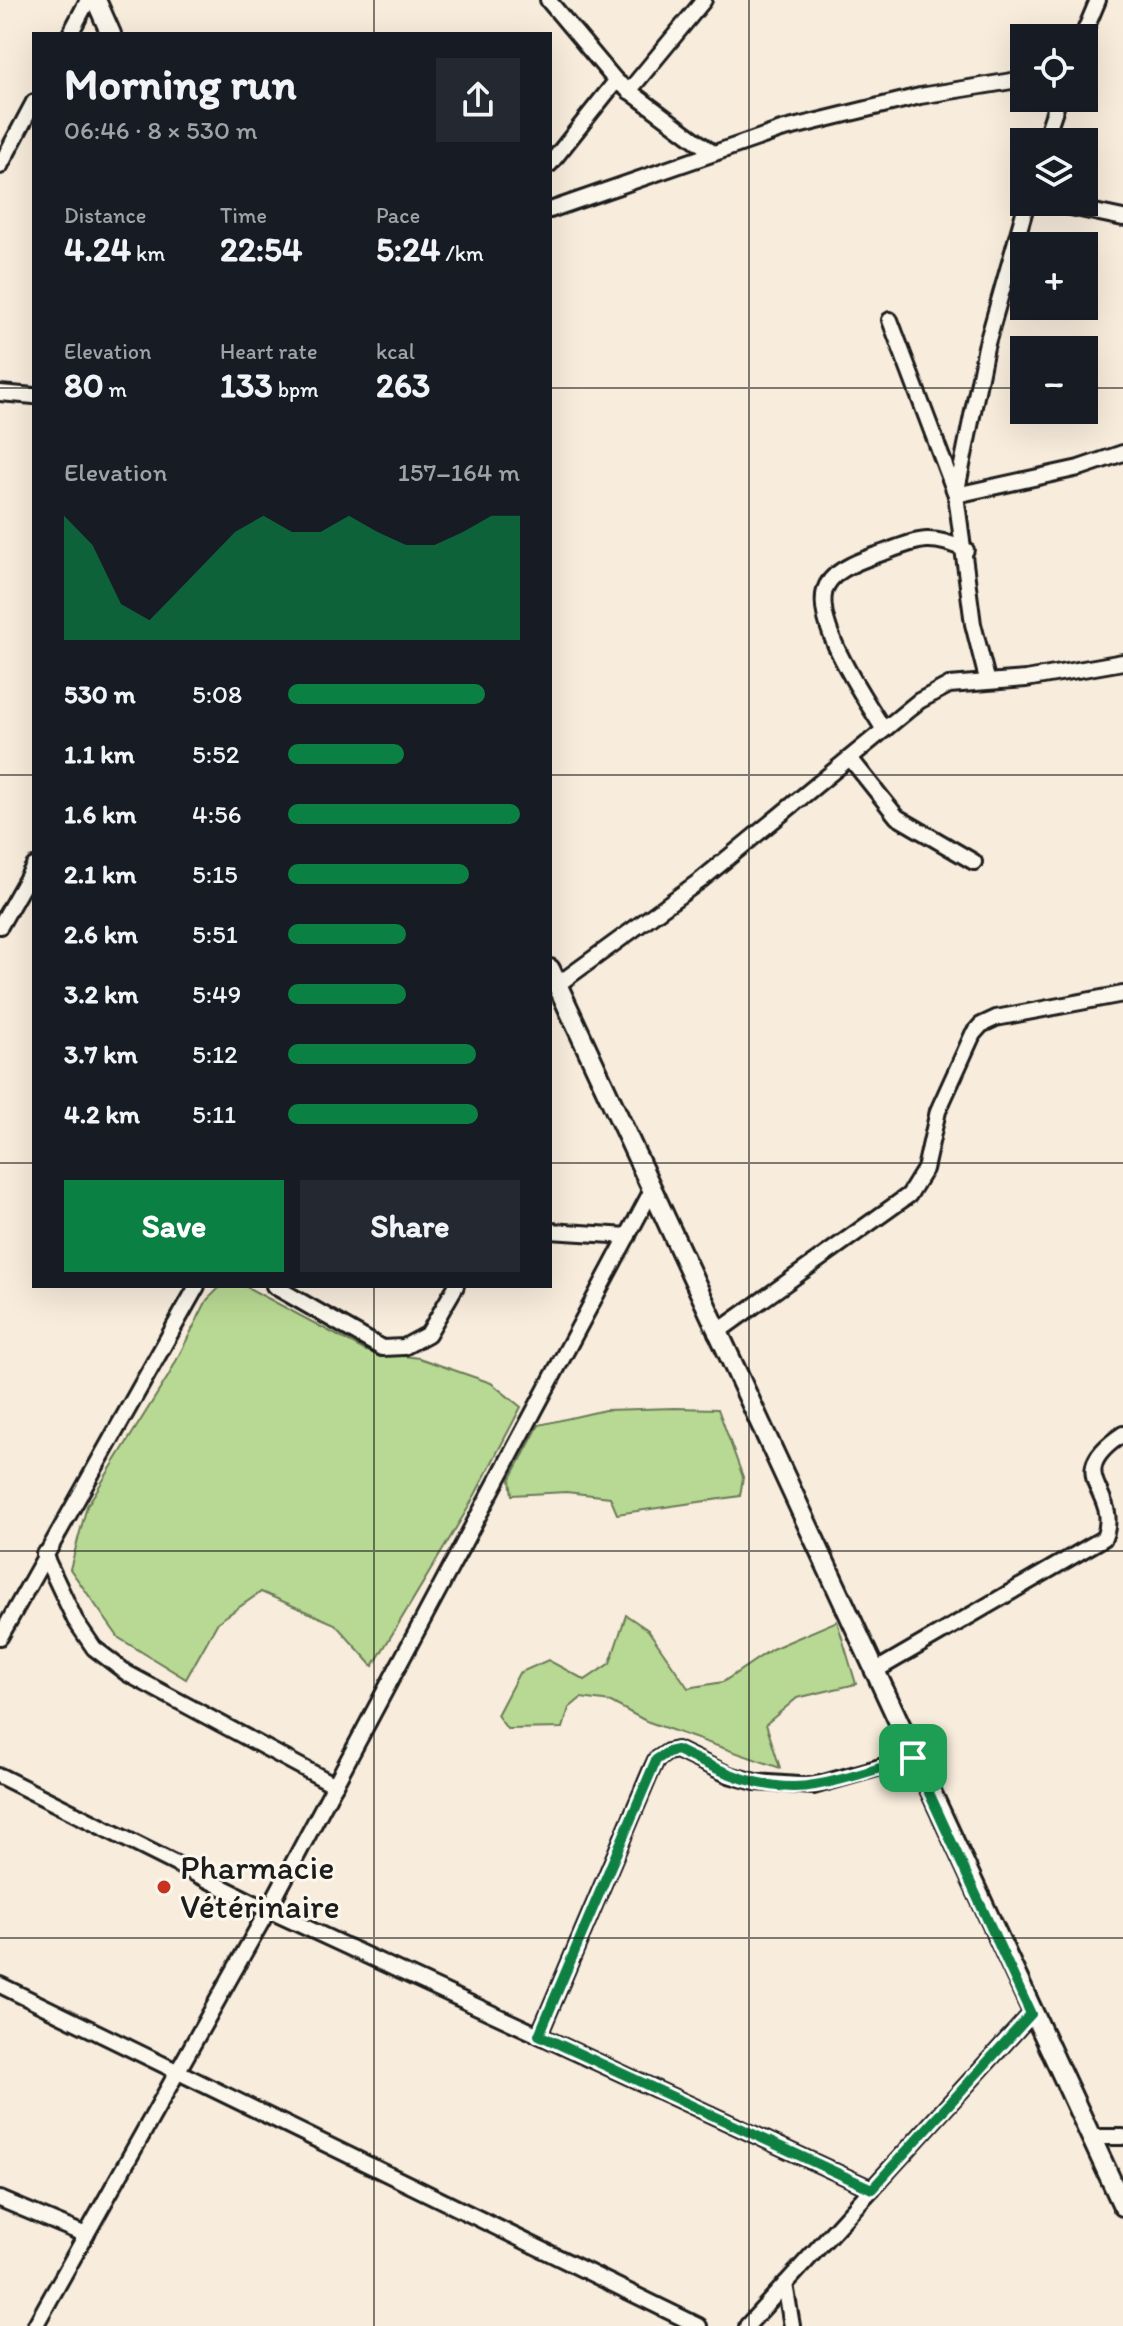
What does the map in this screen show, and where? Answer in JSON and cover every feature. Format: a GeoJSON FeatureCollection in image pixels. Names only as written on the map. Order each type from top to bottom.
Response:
{"type":"FeatureCollection","features":[{"type":"Feature","properties":{"kind":"street"},"geometry":{"type":"LineString","coordinates":[[71,32],[88,0]]}},
{"type":"Feature","properties":{"kind":"street"},"geometry":{"type":"LineString","coordinates":[[96,0],[110,32]]}},
{"type":"Feature","properties":{"kind":"street"},"geometry":{"type":"LineString","coordinates":[[548,0],[616,81],[713,153]]}},
{"type":"Feature","properties":{"kind":"street"},"geometry":{"type":"LineString","coordinates":[[629,91],[704,0]]}},
{"type":"Feature","properties":{"kind":"street"},"geometry":{"type":"LineString","coordinates":[[1088,24],[1098,0]]}},
{"type":"Feature","properties":{"kind":"street"},"geometry":{"type":"LineString","coordinates":[[552,161],[616,81]]}},
{"type":"Feature","properties":{"kind":"street"},"geometry":{"type":"LineString","coordinates":[[552,209],[781,130],[905,100],[1010,81]]}},
{"type":"Feature","properties":{"kind":"street"},"geometry":{"type":"LineString","coordinates":[[0,166],[32,106]]}},
{"type":"Feature","properties":{"kind":"street"},"geometry":{"type":"LineString","coordinates":[[1098,213],[1123,218]]}},
{"type":"Feature","properties":{"kind":"street"},"geometry":{"type":"LineString","coordinates":[[956,495],[986,347],[1023,216]]}},
{"type":"Feature","properties":{"kind":"street"},"geometry":{"type":"LineString","coordinates":[[890,320],[956,495],[966,550],[973,624],[987,679]]}},
{"type":"Feature","properties":{"kind":"street"},"geometry":{"type":"LineString","coordinates":[[0,393],[32,396]]}},
{"type":"Feature","properties":{"kind":"street"},"geometry":{"type":"LineString","coordinates":[[956,495],[1079,468],[1123,453]]}},
{"type":"Feature","properties":{"kind":"street"},"geometry":{"type":"LineString","coordinates":[[884,730],[843,661],[828,626],[822,600],[828,583],[867,558],[930,538],[966,550]]}},
{"type":"Feature","properties":{"kind":"street"},"geometry":{"type":"LineString","coordinates":[[1123,662],[1026,679],[987,679],[949,685],[919,701],[701,880],[554,977],[1031,2014],[1123,2206]]}},
{"type":"Feature","properties":{"kind":"street"},"geometry":{"type":"LineString","coordinates":[[850,758],[897,817],[974,862]]}},
{"type":"Feature","properties":{"kind":"street"},"geometry":{"type":"LineString","coordinates":[[0,926],[32,870]]}},
{"type":"Feature","properties":{"kind":"street"},"geometry":{"type":"LineString","coordinates":[[716,1333],[909,1195],[925,1169],[938,1111],[973,1034],[981,1025],[996,1018],[1123,994]]}},
{"type":"Feature","properties":{"kind":"street"},"geometry":{"type":"LineString","coordinates":[[35,2326],[268,1910],[651,1192]]}},
{"type":"Feature","properties":{"kind":"street"},"geometry":{"type":"LineString","coordinates":[[552,1231],[628,1236]]}},
{"type":"Feature","properties":{"kind":"street"},"geometry":{"type":"LineString","coordinates":[[0,1637],[196,1288]]}},
{"type":"Feature","properties":{"kind":"street"},"geometry":{"type":"LineString","coordinates":[[277,1288],[382,1348],[404,1347],[428,1334],[455,1288]]}},
{"type":"Feature","properties":{"kind":"street"},"geometry":{"type":"LineString","coordinates":[[873,1672],[1104,1538],[1112,1525],[1112,1510],[1095,1470],[1095,1458],[1104,1447],[1123,1434]]}},
{"type":"Feature","properties":{"kind":"street"},"geometry":{"type":"LineString","coordinates":[[44,1554],[75,1620],[94,1648],[128,1674],[335,1785]]}},
{"type":"Feature","properties":{"kind":"street"},"geometry":{"type":"LineString","coordinates":[[539,2035],[656,1760],[677,1750],[711,1768],[755,1782],[813,1786],[913,1758]]}},
{"type":"Feature","properties":{"kind":"street"},"geometry":{"type":"LineString","coordinates":[[0,1776],[268,1910],[872,2189]]}},
{"type":"Feature","properties":{"kind":"street"},"geometry":{"type":"LineString","coordinates":[[0,1985],[699,2326]]}},
{"type":"Feature","properties":{"kind":"street"},"geometry":{"type":"LineString","coordinates":[[747,2326],[1031,2014]]}},
{"type":"Feature","properties":{"kind":"street"},"geometry":{"type":"LineString","coordinates":[[1090,2137],[1123,2137]]}},
{"type":"Feature","properties":{"kind":"street"},"geometry":{"type":"LineString","coordinates":[[0,2199],[86,2235]]}},
{"type":"Feature","properties":{"kind":"street"},"geometry":{"type":"LineString","coordinates":[[785,2284],[792,2326]]}},
{"type":"Feature","properties":{"kind":"green space"},"geometry":{"type":"Polygon","coordinates":[[[219,1288],[249,1288],[366,1351],[419,1358],[491,1383],[521,1407],[468,1508],[373,1666],[335,1624],[261,1592],[218,1622],[186,1679],[119,1638],[70,1569],[87,1506],[169,1375],[207,1300],[219,1288]]]}},
{"type":"Feature","properties":{"kind":"green space"},"geometry":{"type":"Polygon","coordinates":[[[718,1409],[743,1477],[740,1496],[617,1514],[610,1497],[566,1492],[512,1495],[510,1480],[539,1425],[605,1410],[718,1409]]]}},
{"type":"Feature","properties":{"kind":"green space"},"geometry":{"type":"Polygon","coordinates":[[[626,1615],[648,1630],[688,1688],[723,1682],[772,1649],[837,1621],[856,1684],[797,1698],[766,1724],[780,1768],[646,1721],[611,1702],[581,1698],[569,1708],[563,1728],[507,1729],[497,1715],[519,1673],[548,1660],[585,1680],[610,1663],[626,1615]]]}},
{"type":"Feature","properties":{"kind":"place","name":"Pharmacie Vétérinaire"},"geometry":{"type":"Point","coordinates":[164,1887]}},
{"type":"Feature","properties":{"kind":"route"},"geometry":{"type":"LineString","coordinates":[[677,1750],[711,1768],[755,1782],[813,1786],[913,1758],[1031,2014],[872,2189],[539,2035],[656,1760],[677,1750]]}}]}
